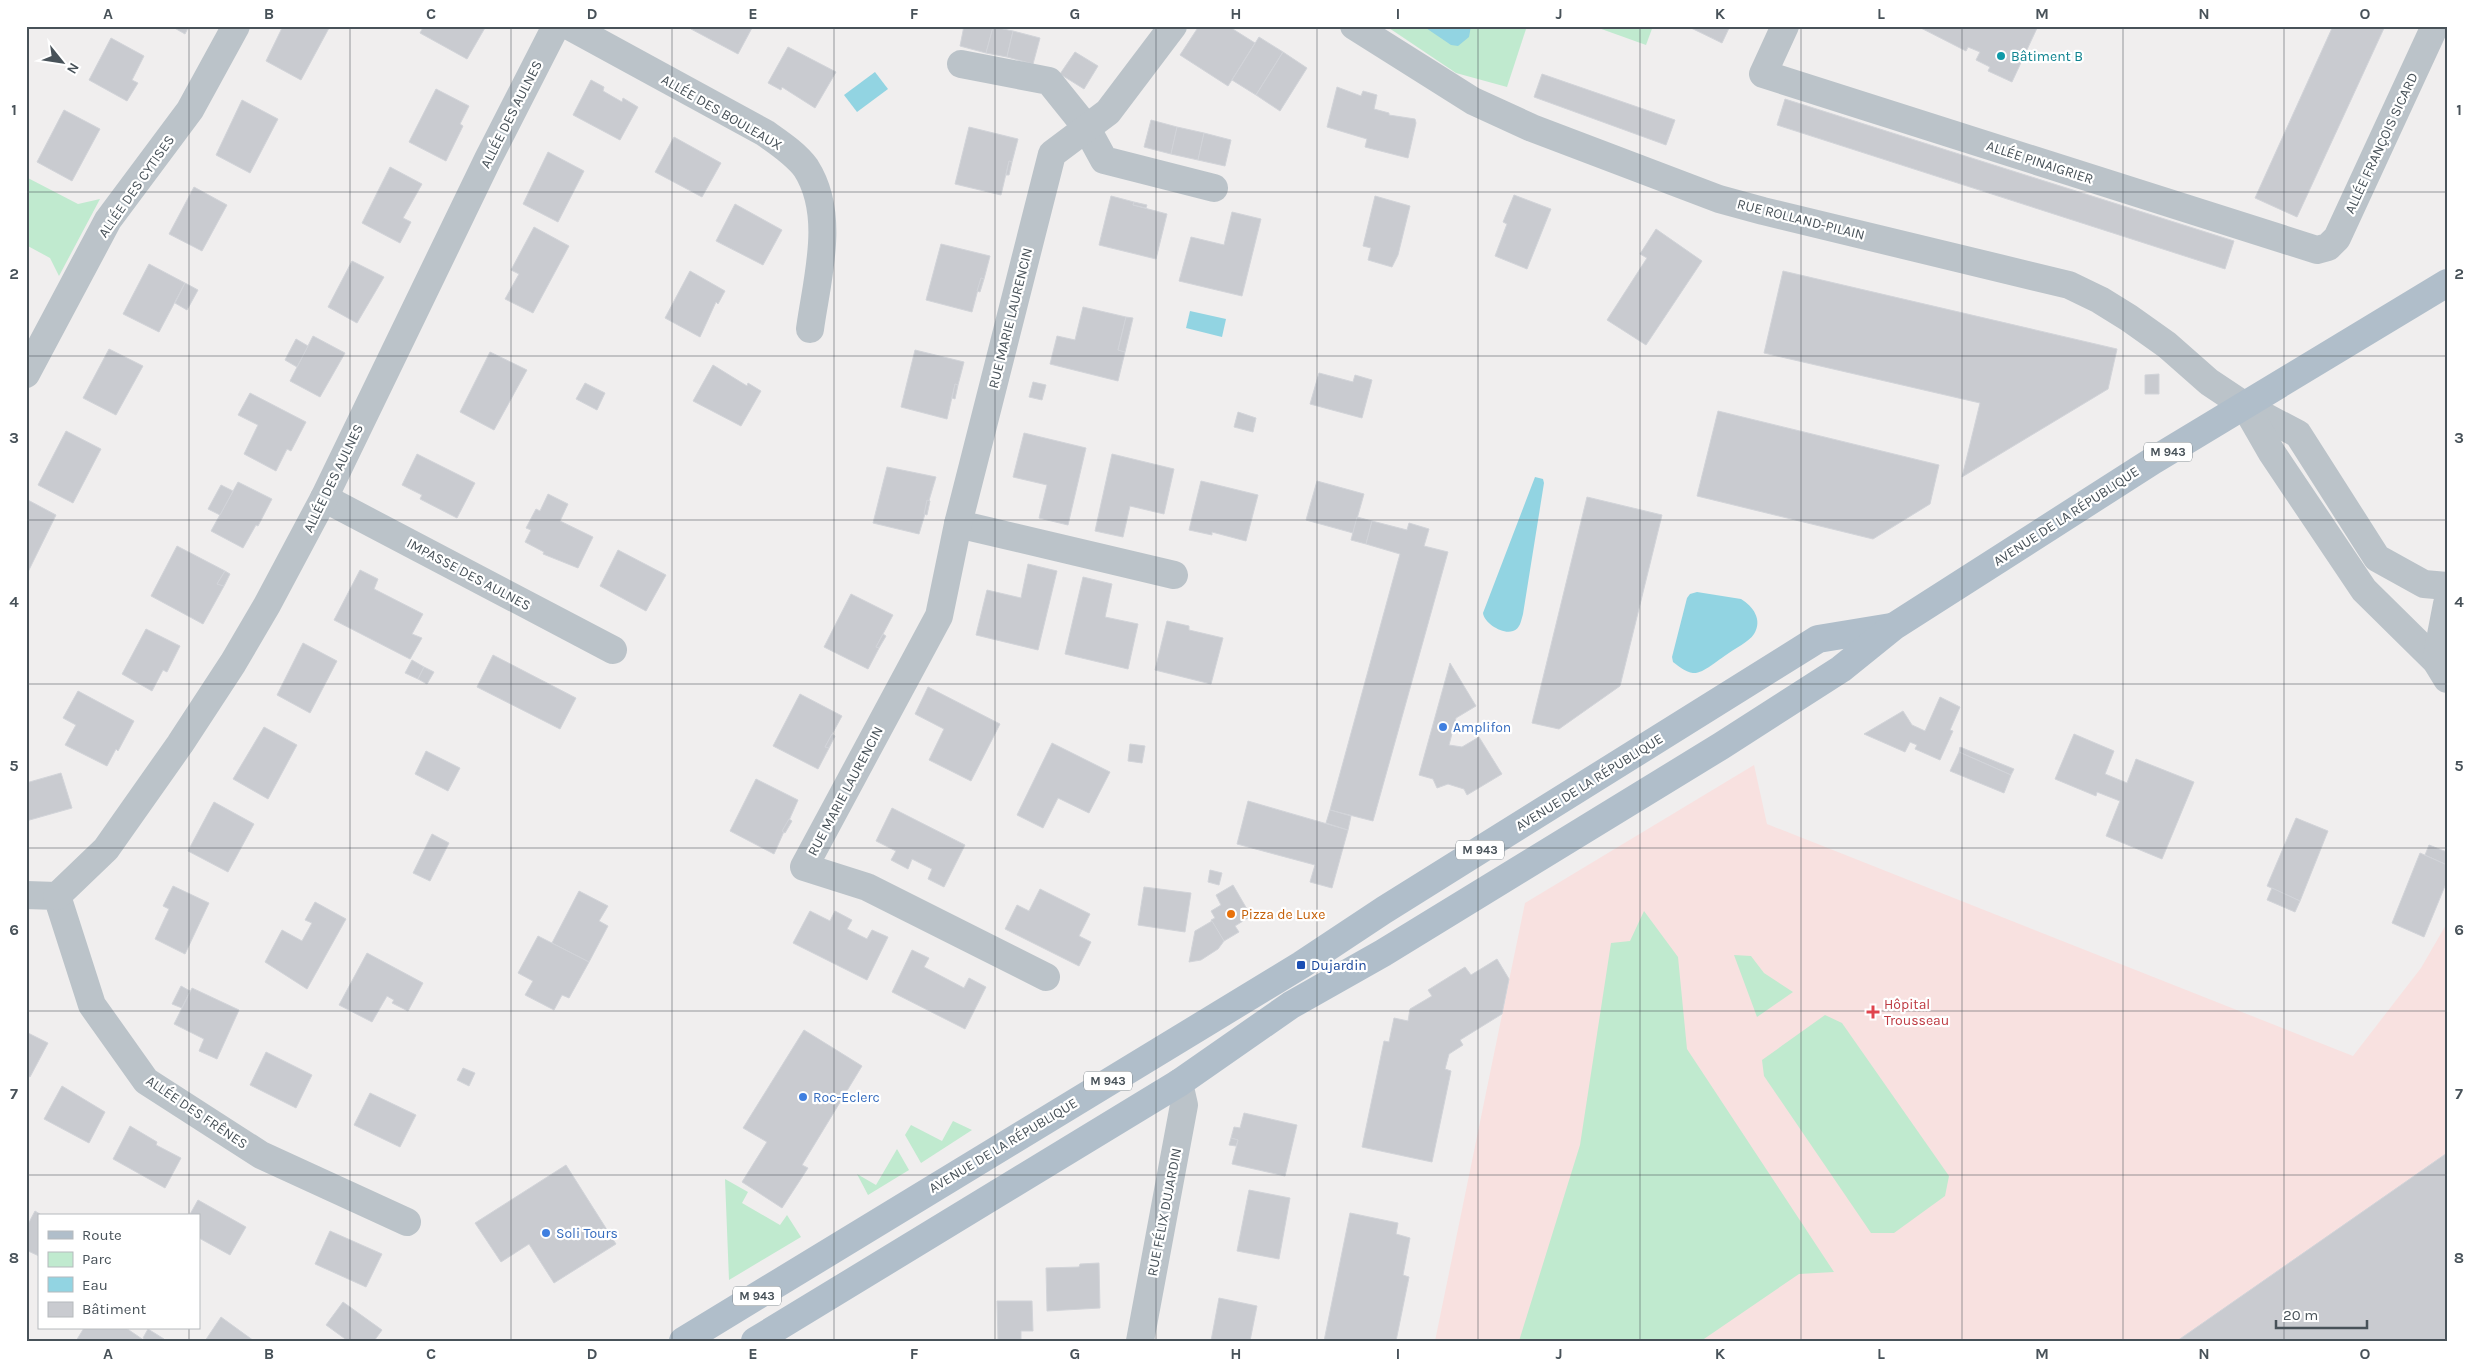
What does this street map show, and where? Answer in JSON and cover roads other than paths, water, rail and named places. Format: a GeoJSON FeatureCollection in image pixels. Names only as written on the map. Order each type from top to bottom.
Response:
{"type":"FeatureCollection","features":[{"type":"Feature","properties":{"kind":"main road","name":"AVENUE DE LA RÉPUBLIQUE"},"geometry":{"type":"LineString","coordinates":[[755,1341],[1179,1083],[1291,1005],[1383,953],[1721,746],[1841,669],[1893,627],[2154,460],[2447,283]]}},
{"type":"Feature","properties":{"kind":"main road","name":"AVENUE DE LA RÉPUBLIQUE"},"geometry":{"type":"LineString","coordinates":[[683,1341],[1301,966],[1384,910],[1818,639],[1893,627]]}},
{"type":"Feature","properties":{"kind":"street","name":"ALLÉE DES CYTISES"},"geometry":{"type":"LineString","coordinates":[[26,374],[108,220],[190,110],[236,26]]}},
{"type":"Feature","properties":{"kind":"street","name":"ALLÉE DES AULNES"},"geometry":{"type":"LineString","coordinates":[[58,896],[106,850],[180,744],[238,655],[324,498],[480,176],[556,26]]}},
{"type":"Feature","properties":{"kind":"street","name":"ALLÉE DES BOULEAUX"},"geometry":{"type":"LineString","coordinates":[[568,26],[765,133],[787,149],[805,167],[816,188],[821,208],[822,238],[810,329]]}},
{"type":"Feature","properties":{"kind":"street","name":"RUE MARIE LAURENCIN"},"geometry":{"type":"LineString","coordinates":[[1046,977],[868,887],[804,867],[939,616],[958,524],[1052,154],[1108,112],[1173,26]]}},
{"type":"Feature","properties":{"kind":"street","name":"RUE ROLLAND-PILAIN"},"geometry":{"type":"LineString","coordinates":[[1354,26],[1473,101],[1532,128],[1718,199],[2068,285],[2100,300],[2167,345],[2210,382],[2244,406],[2298,434],[2377,558],[2424,584],[2447,586]]}},
{"type":"Feature","properties":{"kind":"street","name":"ALLÉE PINAIGRIER"},"geometry":{"type":"LineString","coordinates":[[1785,26],[1763,74],[2317,250]]}},
{"type":"Feature","properties":{"kind":"street","name":"ALLÉE FRANÇOIS SICARD"},"geometry":{"type":"LineString","coordinates":[[2317,250],[2328,247],[2337,238],[2435,26]]}},
{"type":"Feature","properties":{"kind":"street"},"geometry":{"type":"LineString","coordinates":[[961,64],[1049,82],[1086,127],[1104,160],[1214,188]]}},
{"type":"Feature","properties":{"kind":"street"},"geometry":{"type":"LineString","coordinates":[[2244,406],[2272,453],[2364,590],[2441,670]]}},
{"type":"Feature","properties":{"kind":"street","name":"IMPASSE DES AULNES"},"geometry":{"type":"LineString","coordinates":[[324,498],[613,650]]}},
{"type":"Feature","properties":{"kind":"street"},"geometry":{"type":"LineString","coordinates":[[958,524],[1174,575]]}},
{"type":"Feature","properties":{"kind":"street"},"geometry":{"type":"LineString","coordinates":[[2441,670],[2447,604]]}},
{"type":"Feature","properties":{"kind":"street"},"geometry":{"type":"LineString","coordinates":[[26,894],[58,896]]}},
{"type":"Feature","properties":{"kind":"street","name":"ALLÉE DES FRÊNES"},"geometry":{"type":"LineString","coordinates":[[58,896],[92,1005],[146,1081],[261,1155],[407,1222]]}},
{"type":"Feature","properties":{"kind":"street","name":"RUE FÉLIX DUJARDIN"},"geometry":{"type":"LineString","coordinates":[[1140,1341],[1184,1105],[1179,1083]]}},
{"type":"Feature","properties":{"kind":"water"},"geometry":{"type":"Polygon","coordinates":[[[1423,26],[1471,26],[1469,37],[1458,46],[1451,45],[1423,26]]]}},
{"type":"Feature","properties":{"kind":"water"},"geometry":{"type":"Polygon","coordinates":[[[875,72],[888,89],[857,112],[844,95],[875,72]]]}},
{"type":"Feature","properties":{"kind":"water"},"geometry":{"type":"Polygon","coordinates":[[[1190,311],[1226,319],[1222,337],[1186,328],[1190,311]]]}},
{"type":"Feature","properties":{"kind":"water"},"geometry":{"type":"Polygon","coordinates":[[[1535,477],[1543,479],[1544,483],[1523,614],[1520,624],[1513,631],[1499,630],[1487,621],[1483,613],[1535,477]]]}},
{"type":"Feature","properties":{"kind":"water"},"geometry":{"type":"Polygon","coordinates":[[[1697,592],[1741,599],[1753,609],[1757,619],[1757,629],[1745,643],[1706,669],[1693,673],[1675,664],[1672,657],[1687,598],[1690,594],[1697,592]]]}},
{"type":"Feature","properties":{"kind":"place","name":"Bâtiment B"},"geometry":{"type":"Point","coordinates":[2001,56]}},
{"type":"Feature","properties":{"kind":"place","name":"Amplifon"},"geometry":{"type":"Point","coordinates":[1443,727]}},
{"type":"Feature","properties":{"kind":"place","name":"Pizza de Luxe"},"geometry":{"type":"Point","coordinates":[1231,914]}},
{"type":"Feature","properties":{"kind":"place","name":"Dujardin"},"geometry":{"type":"Point","coordinates":[1301,965]}},
{"type":"Feature","properties":{"kind":"place","name":"Hôpital Trousseau"},"geometry":{"type":"Point","coordinates":[1873,1012]}},
{"type":"Feature","properties":{"kind":"place","name":"Roc-Eclerc"},"geometry":{"type":"Point","coordinates":[803,1097]}},
{"type":"Feature","properties":{"kind":"place","name":"Soli Tours"},"geometry":{"type":"Point","coordinates":[546,1233]}}]}
